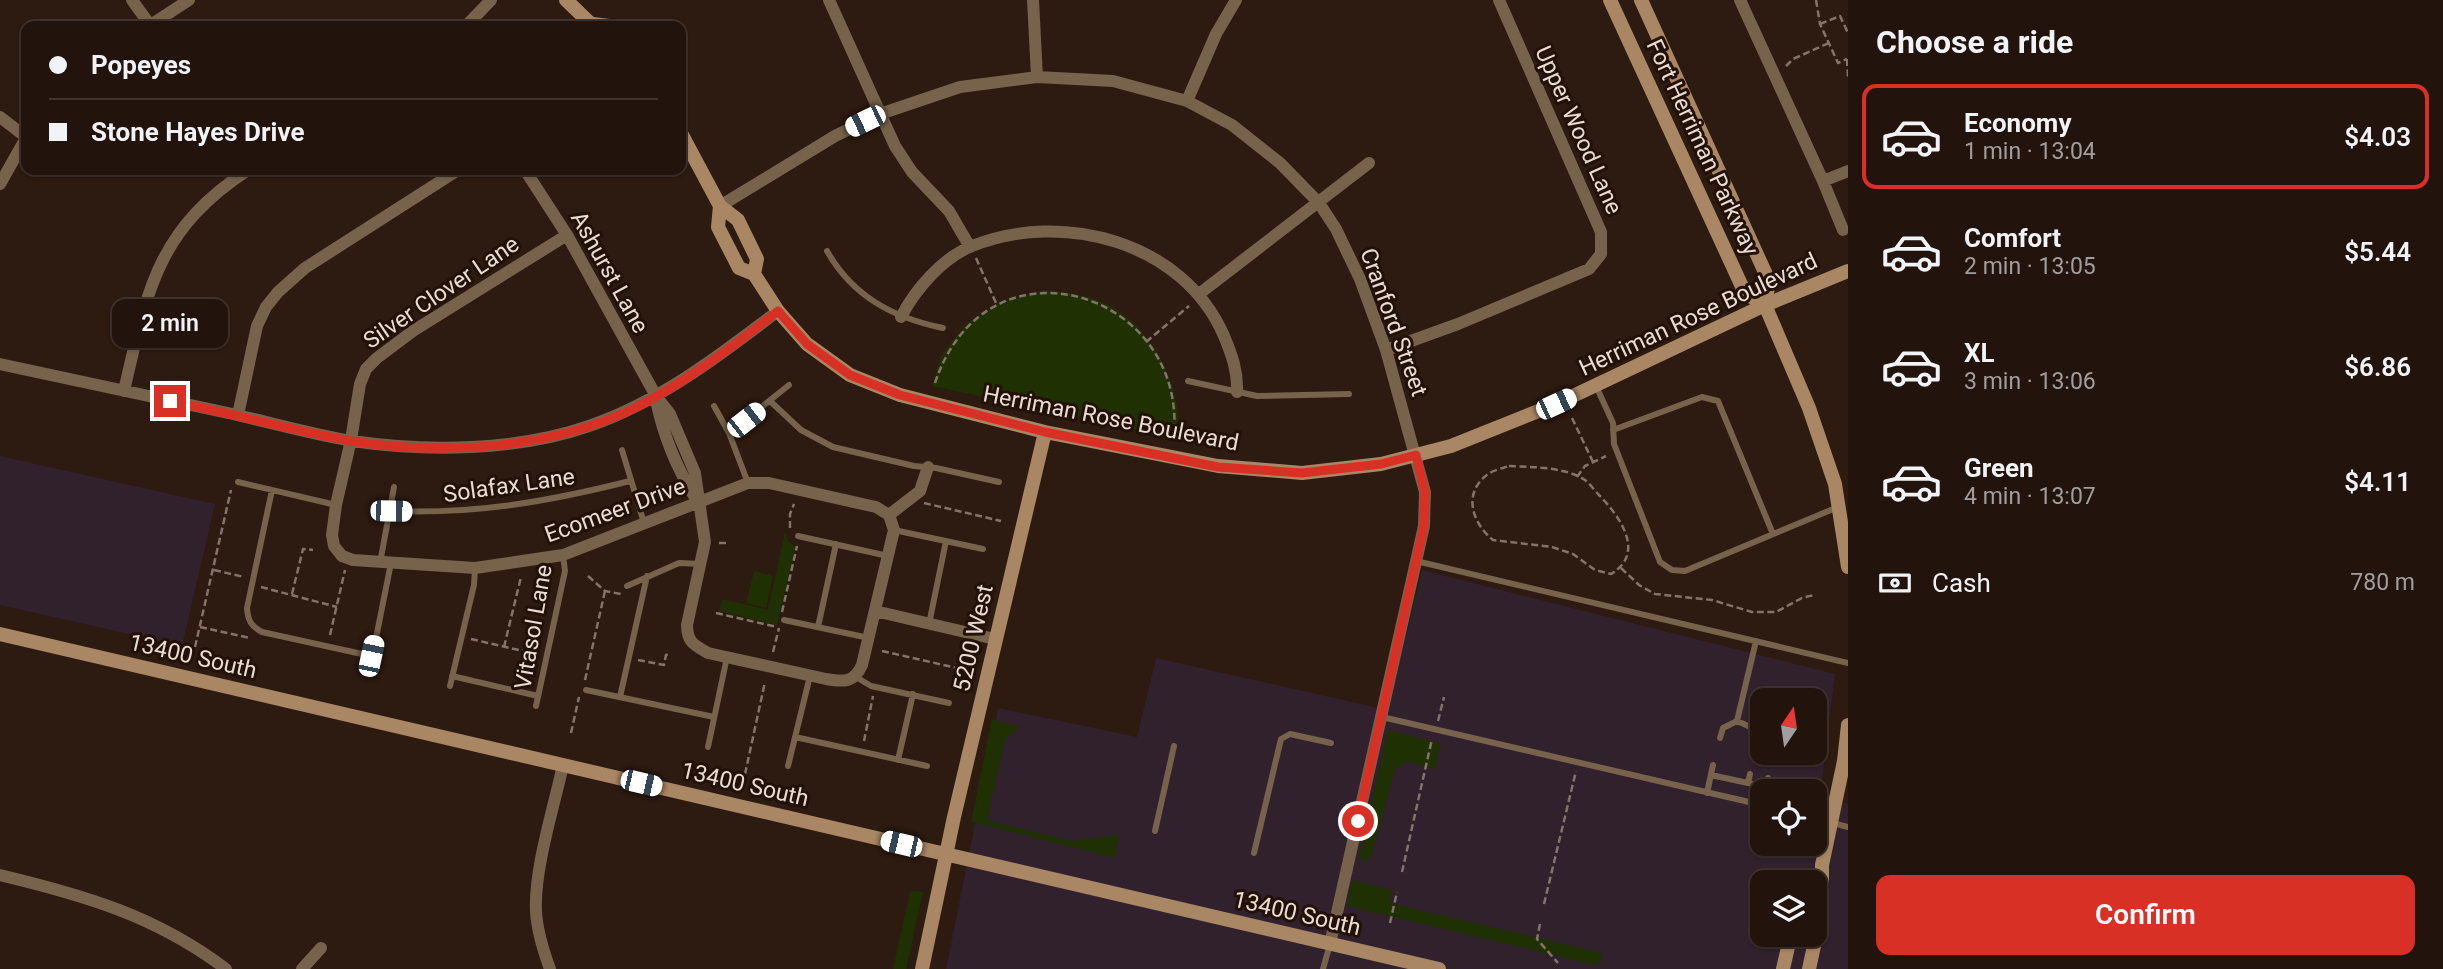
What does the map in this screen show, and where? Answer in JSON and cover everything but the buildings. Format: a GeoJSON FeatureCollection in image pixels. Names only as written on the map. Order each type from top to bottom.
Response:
{"type":"FeatureCollection","features":[{"type":"Feature","properties":{"kind":"street"},"geometry":{"type":"LineString","coordinates":[[132,0],[147,21]]}},
{"type":"Feature","properties":{"kind":"street"},"geometry":{"type":"LineString","coordinates":[[158,21],[189,0]]}},
{"type":"Feature","properties":{"kind":"street"},"geometry":{"type":"LineString","coordinates":[[471,21],[491,0]]}},
{"type":"Feature","properties":{"kind":"street"},"geometry":{"type":"LineString","coordinates":[[566,0],[589,21]]}},
{"type":"Feature","properties":{"kind":"street"},"geometry":{"type":"LineString","coordinates":[[829,0],[904,161],[949,211],[973,252]]}},
{"type":"Feature","properties":{"kind":"street"},"geometry":{"type":"LineString","coordinates":[[1033,0],[1037,77]]}},
{"type":"Feature","properties":{"kind":"street"},"geometry":{"type":"LineString","coordinates":[[1187,101],[1216,34],[1236,0]]}},
{"type":"Feature","properties":{"kind":"street","name":"Fort Herriman Parkway"},"geometry":{"type":"LineString","coordinates":[[1610,0],[1745,293],[1765,305]]}},
{"type":"Feature","properties":{"kind":"street","name":"Fort Herriman Parkway"},"geometry":{"type":"LineString","coordinates":[[1641,0],[1769,281],[1765,305],[1809,408],[1835,484],[1848,567]]}},
{"type":"Feature","properties":{"kind":"street"},"geometry":{"type":"LineString","coordinates":[[1740,0],[1843,230]]}},
{"type":"Feature","properties":{"kind":"street","name":"Upper Wood Lane"},"geometry":{"type":"LineString","coordinates":[[1386,350],[1458,324],[1589,269],[1601,254],[1601,232],[1503,2]]}},
{"type":"Feature","properties":{"kind":"street","name":"Cranford Street"},"geometry":{"type":"LineString","coordinates":[[720,206],[835,136],[880,114],[960,87],[1037,77],[1113,81],[1187,101],[1231,125],[1280,163],[1318,203],[1336,229],[1360,279],[1386,350],[1425,492],[1424,526],[1330,944]]}},
{"type":"Feature","properties":{"kind":"street"},"geometry":{"type":"LineString","coordinates":[[0,117],[21,134]]}},
{"type":"Feature","properties":{"kind":"street","name":"Herriman Rose Boulevard"},"geometry":{"type":"LineString","coordinates":[[686,142],[720,206],[738,220],[757,260],[754,274]]}},
{"type":"Feature","properties":{"kind":"street"},"geometry":{"type":"LineString","coordinates":[[0,184],[21,147]]}},
{"type":"Feature","properties":{"kind":"street"},"geometry":{"type":"LineString","coordinates":[[1195,299],[1369,163]]}},
{"type":"Feature","properties":{"kind":"street"},"geometry":{"type":"LineString","coordinates":[[1823,181],[1848,171]]}},
{"type":"Feature","properties":{"kind":"street"},"geometry":{"type":"LineString","coordinates":[[124,391],[148,293],[168,248],[180,230],[208,201],[242,175]]}},
{"type":"Feature","properties":{"kind":"street"},"geometry":{"type":"LineString","coordinates":[[238,415],[257,326],[266,307],[278,292],[306,268],[450,175]]}},
{"type":"Feature","properties":{"kind":"street","name":"Ashurst Lane"},"geometry":{"type":"LineString","coordinates":[[528,175],[567,235],[656,396],[670,414],[695,474],[705,542],[687,636],[691,644],[708,653],[727,657]]}},
{"type":"Feature","properties":{"kind":"street","name":"Herriman Rose Boulevard"},"geometry":{"type":"LineString","coordinates":[[720,206],[718,227],[739,268],[754,274],[778,311],[807,344],[850,375],[900,395],[1045,432],[1218,467],[1302,473],[1381,464],[1451,446],[1556,404],[1765,305],[1848,271]]}},
{"type":"Feature","properties":{"kind":"street"},"geometry":{"type":"LineString","coordinates":[[901,317],[925,280],[973,252],[1022,232],[1057,230],[1097,236],[1127,246],[1172,270],[1195,299],[1215,318],[1238,377],[1237,393]]}},
{"type":"Feature","properties":{"kind":"street","name":"Silver Clover Lane"},"geometry":{"type":"LineString","coordinates":[[351,440],[360,384],[366,369],[377,358],[413,331],[567,235]]}},
{"type":"Feature","properties":{"kind":"street"},"geometry":{"type":"LineString","coordinates":[[0,364],[351,440],[419,447],[478,446],[534,440],[587,427],[633,408],[720,356],[778,311]]}},
{"type":"Feature","properties":{"kind":"street","name":"5200 West"},"geometry":{"type":"LineString","coordinates":[[922,969],[995,639],[1045,432]]}},
{"type":"Feature","properties":{"kind":"street","name":"Ecomeer Drive"},"geometry":{"type":"LineString","coordinates":[[351,440],[332,535],[334,545],[342,556],[353,560],[475,568],[564,555],[748,483],[769,482],[876,507],[889,515]]}},
{"type":"Feature","properties":{"kind":"street"},"geometry":{"type":"LineString","coordinates":[[727,657],[843,682],[856,677],[863,665],[894,530],[889,515],[920,491],[928,467]]}},
{"type":"Feature","properties":{"kind":"street"},"geometry":{"type":"LineString","coordinates":[[875,611],[995,639]]}},
{"type":"Feature","properties":{"kind":"street","name":"13400 South"},"geometry":{"type":"LineString","coordinates":[[0,634],[1439,969]]}},
{"type":"Feature","properties":{"kind":"street"},"geometry":{"type":"LineString","coordinates":[[1809,969],[1822,909],[1822,865],[1844,761],[1848,724]]}},
{"type":"Feature","properties":{"kind":"street"},"geometry":{"type":"LineString","coordinates":[[550,969],[537,926],[536,900],[540,867],[563,765]]}},
{"type":"Feature","properties":{"kind":"street"},"geometry":{"type":"LineString","coordinates":[[1819,870],[1822,865]]}},
{"type":"Feature","properties":{"kind":"street"},"geometry":{"type":"LineString","coordinates":[[0,875],[68,891],[130,913],[184,940],[226,969]]}},
{"type":"Feature","properties":{"kind":"street"},"geometry":{"type":"LineString","coordinates":[[1783,969],[1788,947]]}},
{"type":"Feature","properties":{"kind":"street"},"geometry":{"type":"LineString","coordinates":[[302,969],[321,948]]}},
{"type":"Feature","properties":{"kind":"lane"},"geometry":{"type":"LineString","coordinates":[[827,251],[853,286],[868,299],[901,317],[943,328]]}},
{"type":"Feature","properties":{"kind":"lane"},"geometry":{"type":"LineString","coordinates":[[1188,381],[1257,396],[1349,394]]}},
{"type":"Feature","properties":{"kind":"lane"},"geometry":{"type":"LineString","coordinates":[[729,433],[789,385]]}},
{"type":"Feature","properties":{"kind":"lane"},"geometry":{"type":"LineString","coordinates":[[1596,386],[1613,423],[1614,444],[1660,562],[1672,570],[1685,570],[1838,507]]}},
{"type":"Feature","properties":{"kind":"lane"},"geometry":{"type":"LineString","coordinates":[[1613,430],[1702,397],[1718,401],[1773,534]]}},
{"type":"Feature","properties":{"kind":"lane"},"geometry":{"type":"LineString","coordinates":[[770,401],[801,430],[833,447],[999,482]]}},
{"type":"Feature","properties":{"kind":"lane"},"geometry":{"type":"LineString","coordinates":[[714,406],[729,433],[748,483]]}},
{"type":"Feature","properties":{"kind":"lane"},"geometry":{"type":"LineString","coordinates":[[622,450],[645,525]]}},
{"type":"Feature","properties":{"kind":"lane","name":"Solafax Lane"},"geometry":{"type":"LineString","coordinates":[[391,511],[476,510],[566,497],[630,481]]}},
{"type":"Feature","properties":{"kind":"lane"},"geometry":{"type":"LineString","coordinates":[[236,484],[336,505]]}},
{"type":"Feature","properties":{"kind":"lane"},"geometry":{"type":"LineString","coordinates":[[370,668],[394,487]]}},
{"type":"Feature","properties":{"kind":"lane"},"geometry":{"type":"LineString","coordinates":[[272,490],[247,618],[253,627],[262,632],[371,656]]}},
{"type":"Feature","properties":{"kind":"lane"},"geometry":{"type":"LineString","coordinates":[[894,530],[983,549]]}},
{"type":"Feature","properties":{"kind":"lane"},"geometry":{"type":"LineString","coordinates":[[798,536],[888,556]]}},
{"type":"Feature","properties":{"kind":"lane"},"geometry":{"type":"LineString","coordinates":[[929,624],[946,541]]}},
{"type":"Feature","properties":{"kind":"lane"},"geometry":{"type":"LineString","coordinates":[[818,627],[836,544]]}},
{"type":"Feature","properties":{"kind":"lane","name":"Vitasol Lane"},"geometry":{"type":"LineString","coordinates":[[536,706],[565,571],[564,555]]}},
{"type":"Feature","properties":{"kind":"lane"},"geometry":{"type":"LineString","coordinates":[[1416,561],[1848,663]]}},
{"type":"Feature","properties":{"kind":"lane"},"geometry":{"type":"LineString","coordinates":[[627,586],[679,563],[701,564]]}},
{"type":"Feature","properties":{"kind":"lane"},"geometry":{"type":"LineString","coordinates":[[450,686],[474,585],[475,568]]}},
{"type":"Feature","properties":{"kind":"lane"},"geometry":{"type":"LineString","coordinates":[[620,697],[647,576]]}},
{"type":"Feature","properties":{"kind":"lane"},"geometry":{"type":"LineString","coordinates":[[783,618],[869,638]]}},
{"type":"Feature","properties":{"kind":"lane"},"geometry":{"type":"LineString","coordinates":[[1737,721],[1756,641]]}},
{"type":"Feature","properties":{"kind":"lane"},"geometry":{"type":"LineString","coordinates":[[708,747],[727,657]]}},
{"type":"Feature","properties":{"kind":"lane"},"geometry":{"type":"LineString","coordinates":[[452,676],[538,696]]}},
{"type":"Feature","properties":{"kind":"lane"},"geometry":{"type":"LineString","coordinates":[[788,766],[810,676]]}},
{"type":"Feature","properties":{"kind":"lane"},"geometry":{"type":"LineString","coordinates":[[856,677],[871,686],[949,703]]}},
{"type":"Feature","properties":{"kind":"lane"},"geometry":{"type":"LineString","coordinates":[[583,692],[714,717]]}},
{"type":"Feature","properties":{"kind":"lane"},"geometry":{"type":"LineString","coordinates":[[898,760],[913,694]]}},
{"type":"Feature","properties":{"kind":"lane"},"geometry":{"type":"LineString","coordinates":[[1382,717],[1750,802]]}},
{"type":"Feature","properties":{"kind":"lane"},"geometry":{"type":"LineString","coordinates":[[1720,738],[1723,728],[1737,721],[1750,726]]}},
{"type":"Feature","properties":{"kind":"lane"},"geometry":{"type":"LineString","coordinates":[[1254,853],[1281,739],[1290,734],[1331,743]]}},
{"type":"Feature","properties":{"kind":"lane"},"geometry":{"type":"LineString","coordinates":[[795,737],[927,766]]}},
{"type":"Feature","properties":{"kind":"lane"},"geometry":{"type":"LineString","coordinates":[[1154,831],[1174,746]]}},
{"type":"Feature","properties":{"kind":"lane"},"geometry":{"type":"LineString","coordinates":[[1707,793],[1713,765]]}},
{"type":"Feature","properties":{"kind":"lane"},"geometry":{"type":"LineString","coordinates":[[1711,775],[1748,783],[1750,774]]}},
{"type":"Feature","properties":{"kind":"lane"},"geometry":{"type":"LineString","coordinates":[[1827,821],[1848,827]]}},
{"type":"Feature","properties":{"kind":"lane"},"geometry":{"type":"LineString","coordinates":[[1324,969],[1330,944]]}},
{"type":"Feature","properties":{"kind":"path"},"geometry":{"type":"LineString","coordinates":[[1816,0],[1820,24],[1838,62],[1847,59],[1848,77]]}},
{"type":"Feature","properties":{"kind":"path"},"geometry":{"type":"LineString","coordinates":[[1820,24],[1840,16],[1848,33]]}},
{"type":"Feature","properties":{"kind":"path"},"geometry":{"type":"LineString","coordinates":[[1783,68],[1793,59],[1829,43]]}},
{"type":"Feature","properties":{"kind":"path"},"geometry":{"type":"LineString","coordinates":[[973,252],[996,303]]}},
{"type":"Feature","properties":{"kind":"path"},"geometry":{"type":"LineString","coordinates":[[934,383],[942,361],[956,340],[996,303],[1034,292],[1068,293],[1119,315],[1146,342],[1166,374],[1173,399],[1174,435]]}},
{"type":"Feature","properties":{"kind":"path"},"geometry":{"type":"LineString","coordinates":[[1146,342],[1195,299]]}},
{"type":"Feature","properties":{"kind":"path"},"geometry":{"type":"LineString","coordinates":[[1572,418],[1593,462]]}},
{"type":"Feature","properties":{"kind":"path"},"geometry":{"type":"LineString","coordinates":[[1577,477],[1580,470],[1606,456]]}},
{"type":"Feature","properties":{"kind":"path"},"geometry":{"type":"LineString","coordinates":[[1509,466],[1548,468],[1577,477],[1585,480],[1621,521],[1629,542],[1621,568],[1611,574],[1595,570],[1573,554],[1552,547],[1493,540],[1481,529],[1473,516],[1472,500],[1477,484],[1490,472],[1509,466]]}},
{"type":"Feature","properties":{"kind":"path"},"geometry":{"type":"LineString","coordinates":[[195,647],[231,489],[236,484]]}},
{"type":"Feature","properties":{"kind":"path"},"geometry":{"type":"LineString","coordinates":[[921,502],[1001,521]]}},
{"type":"Feature","properties":{"kind":"path"},"geometry":{"type":"LineString","coordinates":[[790,527],[790,514],[794,504]]}},
{"type":"Feature","properties":{"kind":"path"},"geometry":{"type":"LineString","coordinates":[[783,618],[798,542],[790,540]]}},
{"type":"Feature","properties":{"kind":"path"},"geometry":{"type":"LineString","coordinates":[[292,594],[303,549],[313,550]]}},
{"type":"Feature","properties":{"kind":"path"},"geometry":{"type":"LineString","coordinates":[[330,637],[346,567]]}},
{"type":"Feature","properties":{"kind":"path"},"geometry":{"type":"LineString","coordinates":[[1621,568],[1639,585],[1655,594],[1712,600],[1752,612],[1776,611],[1814,595]]}},
{"type":"Feature","properties":{"kind":"path"},"geometry":{"type":"LineString","coordinates":[[213,570],[244,577]]}},
{"type":"Feature","properties":{"kind":"path"},"geometry":{"type":"LineString","coordinates":[[588,576],[605,591],[624,595]]}},
{"type":"Feature","properties":{"kind":"path"},"geometry":{"type":"LineString","coordinates":[[504,647],[522,577]]}},
{"type":"Feature","properties":{"kind":"path"},"geometry":{"type":"LineString","coordinates":[[261,587],[337,607]]}},
{"type":"Feature","properties":{"kind":"path"},"geometry":{"type":"LineString","coordinates":[[582,680],[585,681],[605,591]]}},
{"type":"Feature","properties":{"kind":"path"},"geometry":{"type":"LineString","coordinates":[[716,613],[779,627],[773,656]]}},
{"type":"Feature","properties":{"kind":"path"},"geometry":{"type":"LineString","coordinates":[[200,627],[250,638]]}},
{"type":"Feature","properties":{"kind":"path"},"geometry":{"type":"LineString","coordinates":[[471,639],[538,654]]}},
{"type":"Feature","properties":{"kind":"path"},"geometry":{"type":"LineString","coordinates":[[882,651],[970,671]]}},
{"type":"Feature","properties":{"kind":"path"},"geometry":{"type":"LineString","coordinates":[[638,660],[664,665],[666,655],[671,653]]}},
{"type":"Feature","properties":{"kind":"path"},"geometry":{"type":"LineString","coordinates":[[745,774],[765,681]]}},
{"type":"Feature","properties":{"kind":"path"},"geometry":{"type":"LineString","coordinates":[[571,733],[583,692]]}},
{"type":"Feature","properties":{"kind":"path"},"geometry":{"type":"LineString","coordinates":[[863,742],[873,696]]}},
{"type":"Feature","properties":{"kind":"path"},"geometry":{"type":"LineString","coordinates":[[1438,721],[1444,697]]}},
{"type":"Feature","properties":{"kind":"path"},"geometry":{"type":"LineString","coordinates":[[1402,872],[1432,738],[1443,740]]}},
{"type":"Feature","properties":{"kind":"path"},"geometry":{"type":"LineString","coordinates":[[1544,904],[1577,770]]}},
{"type":"Feature","properties":{"kind":"path"},"geometry":{"type":"LineString","coordinates":[[1390,923],[1397,892]]}},
{"type":"Feature","properties":{"kind":"path"},"geometry":{"type":"LineString","coordinates":[[1540,923],[1537,939],[1558,963]]}},
{"type":"Feature","properties":{"kind":"shaded area"},"geometry":{"type":"Polygon","coordinates":[[[0,456],[215,504],[182,646],[0,605],[0,456]]]}},
{"type":"Feature","properties":{"kind":"shaded area"},"geometry":{"type":"Polygon","coordinates":[[[1422,570],[1835,674],[1827,739],[1827,688],[1750,688],[1750,765],[1824,765],[1822,779],[1750,779],[1750,856],[1827,856],[1827,798],[1848,804],[1848,969],[946,969],[998,708],[1137,737],[1156,658],[1388,710],[1422,570]]]}},
{"type":"Feature","properties":{"kind":"green space"},"geometry":{"type":"Polygon","coordinates":[[[1045,290],[1083,296],[1105,303],[1121,313],[1148,339],[1173,388],[1178,418],[1177,438],[932,386],[941,356],[966,324],[999,302],[1045,290]]]}},
{"type":"Feature","properties":{"kind":"green space"},"geometry":{"type":"Polygon","coordinates":[[[785,532],[788,541],[795,547],[777,625],[719,611],[722,599],[768,610],[785,532]]]}},
{"type":"Feature","properties":{"kind":"green space"},"geometry":{"type":"Polygon","coordinates":[[[754,571],[773,576],[766,608],[746,603],[754,571]]]}},
{"type":"Feature","properties":{"kind":"green space"},"geometry":{"type":"Polygon","coordinates":[[[992,719],[1021,727],[1005,739],[987,820],[1072,841],[1119,835],[1115,858],[971,822],[992,719]]]}},
{"type":"Feature","properties":{"kind":"green space"},"geometry":{"type":"Polygon","coordinates":[[[1388,730],[1440,743],[1435,769],[1407,762],[1395,769],[1371,858],[1363,862],[1359,858],[1388,730]]]}},
{"type":"Feature","properties":{"kind":"green space"},"geometry":{"type":"Polygon","coordinates":[[[1352,880],[1392,890],[1390,903],[1602,953],[1599,966],[1347,906],[1352,880]]]}},
{"type":"Feature","properties":{"kind":"green space"},"geometry":{"type":"Polygon","coordinates":[[[910,891],[923,892],[906,969],[893,969],[910,891]]]}},
{"type":"Feature","properties":{"kind":"route"},"geometry":{"type":"LineString","coordinates":[[170,401],[366,442],[419,447],[478,446],[534,440],[587,427],[656,396],[720,356],[778,311],[807,344],[850,375],[900,395],[1045,432],[1218,467],[1302,473],[1381,464],[1416,455],[1425,492],[1424,526],[1358,821]]}}]}
